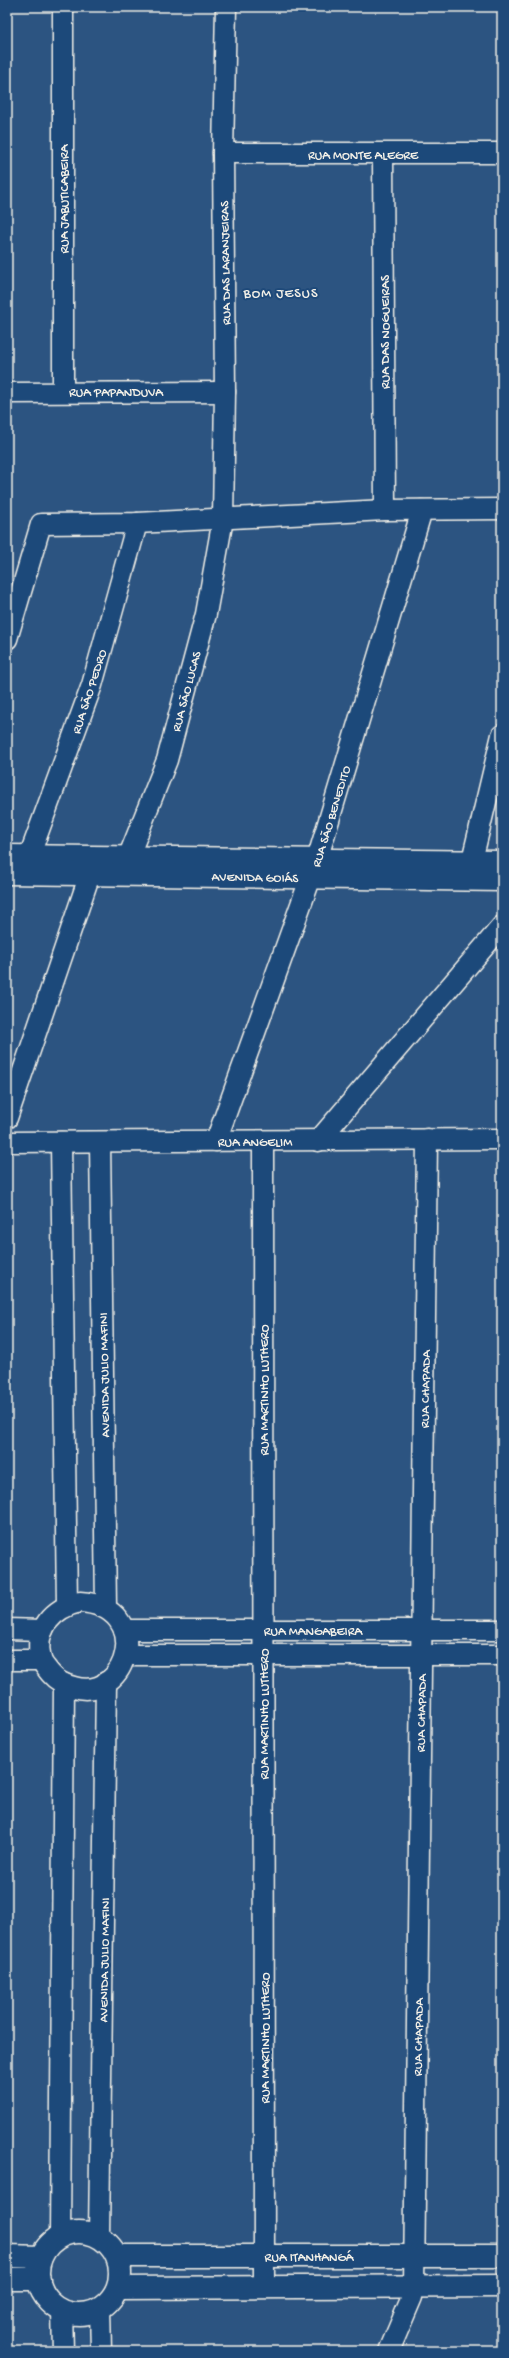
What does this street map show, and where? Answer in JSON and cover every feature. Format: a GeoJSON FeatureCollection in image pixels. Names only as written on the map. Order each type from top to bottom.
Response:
{"type":"FeatureCollection","features":[{"type":"Feature","properties":{"kind":"street","name":"RUA JABUTICABEIRA"},"geometry":{"type":"LineString","coordinates":[[63,7],[63,391]]}},
{"type":"Feature","properties":{"kind":"street","name":"RUA DAS LARANJEIRAS"},"geometry":{"type":"LineString","coordinates":[[223,519],[226,392],[223,153],[226,7]]}},
{"type":"Feature","properties":{"kind":"street","name":"RUA MONTE ALEGRE"},"geometry":{"type":"LineString","coordinates":[[223,153],[502,153]]}},
{"type":"Feature","properties":{"kind":"street","name":"RUA DAS NOGUEIRAS"},"geometry":{"type":"LineString","coordinates":[[383,154],[385,510]]}},
{"type":"Feature","properties":{"kind":"street","name":"RUA PAPANDUVA"},"geometry":{"type":"LineString","coordinates":[[7,393],[63,391],[226,392]]}},
{"type":"Feature","properties":{"kind":"street"},"geometry":{"type":"LineString","coordinates":[[7,639],[41,524],[136,523],[385,510],[502,509]]}},
{"type":"Feature","properties":{"kind":"street","name":"RUA SÃO BENEDITO"},"geometry":{"type":"LineString","coordinates":[[216,1141],[314,868],[422,510]]}},
{"type":"Feature","properties":{"kind":"street","name":"RUA SÃO LUCAS"},"geometry":{"type":"LineString","coordinates":[[128,858],[167,760],[206,614],[223,519]]}},
{"type":"Feature","properties":{"kind":"street","name":"RUA SÃO PEDRO"},"geometry":{"type":"LineString","coordinates":[[29,857],[92,685],[136,523]]}},
{"type":"Feature","properties":{"kind":"street"},"geometry":{"type":"LineString","coordinates":[[469,870],[502,735]]}},
{"type":"Feature","properties":{"kind":"street","name":"AVENIDA GOIÁS"},"geometry":{"type":"LineString","coordinates":[[7,856],[128,858],[314,868]]}},
{"type":"Feature","properties":{"kind":"street","name":"AVENIDA GOIÁS"},"geometry":{"type":"LineString","coordinates":[[7,873],[90,874],[314,868],[469,870],[502,862]]}},
{"type":"Feature","properties":{"kind":"street","name":"AVENIDA GOIÁS"},"geometry":{"type":"LineString","coordinates":[[469,870],[502,880]]}},
{"type":"Feature","properties":{"kind":"street"},"geometry":{"type":"LineString","coordinates":[[7,1118],[90,874]]}},
{"type":"Feature","properties":{"kind":"street"},"geometry":{"type":"LineString","coordinates":[[318,1141],[502,926]]}},
{"type":"Feature","properties":{"kind":"street","name":"RUA CHAPADA"},"geometry":{"type":"LineString","coordinates":[[389,2351],[410,2302],[414,2286],[415,2256],[427,1139]]}},
{"type":"Feature","properties":{"kind":"street","name":"RUA ANGELIM"},"geometry":{"type":"LineString","coordinates":[[7,1142],[263,1142],[502,1139]]}},
{"type":"Feature","properties":{"kind":"street"},"geometry":{"type":"LineString","coordinates":[[61,1142],[67,1605]]}},
{"type":"Feature","properties":{"kind":"street","name":"AVENIDA JULIO MAFINI"},"geometry":{"type":"LineString","coordinates":[[100,1142],[106,1608]]}},
{"type":"Feature","properties":{"kind":"street","name":"RUA MARTINHO LUTHERO"},"geometry":{"type":"LineString","coordinates":[[263,1142],[264,2287]]}},
{"type":"Feature","properties":{"kind":"street"},"geometry":{"type":"LineString","coordinates":[[80,1602],[93,1603],[106,1608],[117,1617],[124,1630],[127,1643],[126,1655],[115,1675],[106,1682],[92,1688],[78,1688],[64,1684],[53,1677],[41,1660],[40,1647],[42,1630],[52,1615],[67,1605],[80,1602]]}},
{"type":"Feature","properties":{"kind":"street"},"geometry":{"type":"LineString","coordinates":[[7,1629],[42,1630]]}},
{"type":"Feature","properties":{"kind":"street","name":"RUA MANGABEIRA"},"geometry":{"type":"LineString","coordinates":[[124,1630],[502,1630]]}},
{"type":"Feature","properties":{"kind":"street","name":"RUA MANGABEIRA"},"geometry":{"type":"LineString","coordinates":[[126,1655],[502,1655]]}},
{"type":"Feature","properties":{"kind":"street"},"geometry":{"type":"LineString","coordinates":[[7,1660],[41,1660]]}},
{"type":"Feature","properties":{"kind":"street","name":"AVENIDA JULIO MAFINI"},"geometry":{"type":"LineString","coordinates":[[99,2237],[106,1682]]}},
{"type":"Feature","properties":{"kind":"street"},"geometry":{"type":"LineString","coordinates":[[60,2237],[64,1684]]}},
{"type":"Feature","properties":{"kind":"street"},"geometry":{"type":"LineString","coordinates":[[73,2232],[87,2233],[99,2237],[110,2245],[117,2256],[120,2266],[118,2288],[114,2296],[100,2309],[81,2314],[62,2311],[52,2304],[45,2295],[39,2279],[41,2257],[49,2245],[60,2237],[73,2232]]}},
{"type":"Feature","properties":{"kind":"street"},"geometry":{"type":"LineString","coordinates":[[7,2256],[41,2257]]}},
{"type":"Feature","properties":{"kind":"street","name":"RUA ITANHANGÁ"},"geometry":{"type":"LineString","coordinates":[[117,2256],[502,2256]]}},
{"type":"Feature","properties":{"kind":"street"},"geometry":{"type":"LineString","coordinates":[[7,2279],[39,2279]]}},
{"type":"Feature","properties":{"kind":"street"},"geometry":{"type":"LineString","coordinates":[[118,2288],[502,2286]]}},
{"type":"Feature","properties":{"kind":"street"},"geometry":{"type":"LineString","coordinates":[[100,2309],[101,2351]]}},
{"type":"Feature","properties":{"kind":"street"},"geometry":{"type":"LineString","coordinates":[[62,2311],[63,2351]]}},
{"type":"Feature","properties":{"kind":"district","name":"BOM JESUS"},"geometry":{"type":"Point","coordinates":[281,292]}}]}
